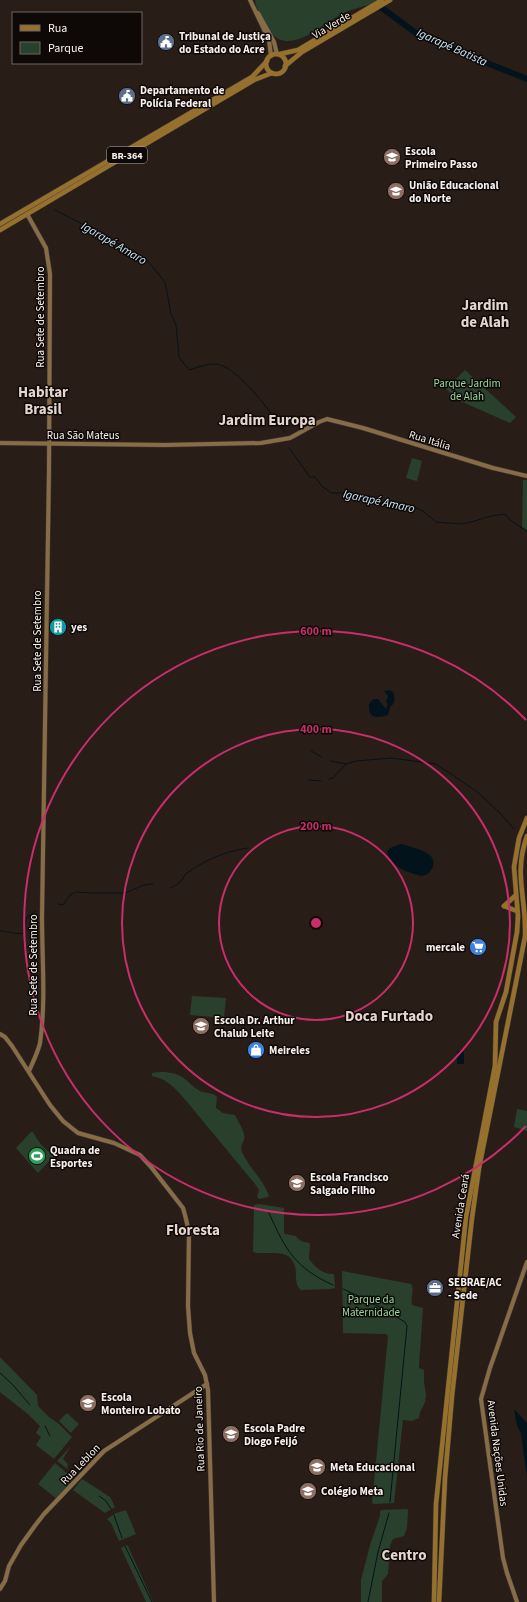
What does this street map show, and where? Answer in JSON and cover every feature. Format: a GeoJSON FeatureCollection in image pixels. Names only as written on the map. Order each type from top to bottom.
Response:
{"type":"FeatureCollection","features":[{"type":"Feature","properties":{"kind":"main road","name":"Via Verde"},"geometry":{"type":"LineString","coordinates":[[302,50],[382,0]]}},
{"type":"Feature","properties":{"kind":"main road","name":"Via Verde"},"geometry":{"type":"LineString","coordinates":[[302,50],[390,0]]}},
{"type":"Feature","properties":{"kind":"main road","name":"BR-364"},"geometry":{"type":"LineString","coordinates":[[0,224],[252,77],[271,56],[302,50]]}},
{"type":"Feature","properties":{"kind":"main road","name":"BR-364"},"geometry":{"type":"LineString","coordinates":[[0,230],[254,80],[272,73],[279,73],[302,50]]}},
{"type":"Feature","properties":{"kind":"main road"},"geometry":{"type":"LineString","coordinates":[[279,54],[284,58],[285,66]]}},
{"type":"Feature","properties":{"kind":"main road"},"geometry":{"type":"LineString","coordinates":[[267,61],[268,68],[272,73]]}},
{"type":"Feature","properties":{"kind":"main road","name":"Avenida Ceará"},"geometry":{"type":"LineString","coordinates":[[434,1602],[436,1504],[466,1217],[496,1066],[496,1022],[506,992],[517,932],[517,905],[514,867],[519,838],[527,818]]}},
{"type":"Feature","properties":{"kind":"main road","name":"Avenida Ceará"},"geometry":{"type":"LineString","coordinates":[[439,1602],[445,1478],[452,1388],[472,1218],[482,1154],[525,937],[526,914],[520,880],[522,851],[527,836]]}},
{"type":"Feature","properties":{"kind":"main road"},"geometry":{"type":"LineString","coordinates":[[516,895],[504,906],[517,911]]}},
{"type":"Feature","properties":{"kind":"main road"},"geometry":{"type":"LineString","coordinates":[[517,905],[521,907],[526,914]]}},
{"type":"Feature","properties":{"kind":"main road"},"geometry":{"type":"LineString","coordinates":[[501,1005],[510,1015]]}},
{"type":"Feature","properties":{"kind":"main road"},"geometry":{"type":"LineString","coordinates":[[496,1028],[500,1030],[507,1028]]}},
{"type":"Feature","properties":{"kind":"main road"},"geometry":{"type":"LineString","coordinates":[[442,1445],[446,1448],[447,1454]]}},
{"type":"Feature","properties":{"kind":"main road"},"geometry":{"type":"LineString","coordinates":[[440,1466],[442,1476],[445,1478]]}},
{"type":"Feature","properties":{"kind":"street"},"geometry":{"type":"LineString","coordinates":[[250,1],[274,42],[279,54]]}},
{"type":"Feature","properties":{"kind":"street"},"geometry":{"type":"LineString","coordinates":[[250,1],[268,40],[271,56]]}},
{"type":"Feature","properties":{"kind":"street","name":"Rua Sete de Setembro"},"geometry":{"type":"LineString","coordinates":[[27,214],[42,239],[47,251],[50,265],[42,917],[44,981],[40,1044],[29,1071]]}},
{"type":"Feature","properties":{"kind":"street","name":"Rua São Mateus"},"geometry":{"type":"LineString","coordinates":[[0,443],[165,445],[276,441],[290,438],[327,419]]}},
{"type":"Feature","properties":{"kind":"street","name":"Rua Itália"},"geometry":{"type":"LineString","coordinates":[[327,419],[336,420],[363,428],[478,464],[527,476]]}},
{"type":"Feature","properties":{"kind":"street","name":"Rua Rio de Janeiro"},"geometry":{"type":"LineString","coordinates":[[0,1034],[8,1040],[50,1105],[69,1127],[78,1133],[114,1143],[140,1156],[151,1167],[183,1208],[186,1215],[189,1232],[187,1287],[189,1329],[194,1353],[202,1368],[207,1384],[209,1405],[214,1602]]}},
{"type":"Feature","properties":{"kind":"street","name":"Avenida Nações Unidas"},"geometry":{"type":"LineString","coordinates":[[517,1602],[503,1558],[481,1399],[490,1368],[527,1262]]}},
{"type":"Feature","properties":{"kind":"street","name":"Rua Leblon"},"geometry":{"type":"LineString","coordinates":[[0,1590],[5,1581],[9,1566],[34,1527],[44,1514],[104,1451],[207,1384]]}},
{"type":"Feature","properties":{"kind":"green space"},"geometry":{"type":"Polygon","coordinates":[[[255,0],[376,0],[374,3],[348,11],[307,36],[296,40],[286,41],[276,37],[267,28],[258,11],[255,0]]]}},
{"type":"Feature","properties":{"kind":"green space","name":"Parque Jardim de Alah"},"geometry":{"type":"Polygon","coordinates":[[[465,370],[516,417],[510,423],[460,401],[446,389],[465,370]]]}},
{"type":"Feature","properties":{"kind":"green space"},"geometry":{"type":"Polygon","coordinates":[[[412,458],[422,461],[417,481],[406,478],[412,458]]]}},
{"type":"Feature","properties":{"kind":"green space"},"geometry":{"type":"Polygon","coordinates":[[[523,480],[527,480],[527,531],[522,527],[523,480]]]}},
{"type":"Feature","properties":{"kind":"green space"},"geometry":{"type":"Polygon","coordinates":[[[192,996],[226,998],[224,1018],[190,1015],[192,996]]]}},
{"type":"Feature","properties":{"kind":"green space"},"geometry":{"type":"Polygon","coordinates":[[[161,1072],[178,1075],[200,1091],[215,1095],[217,1097],[216,1108],[223,1113],[235,1115],[244,1133],[241,1150],[263,1184],[269,1196],[268,1197],[259,1199],[257,1197],[259,1190],[255,1184],[183,1097],[169,1084],[152,1076],[152,1073],[161,1072]]]}},
{"type":"Feature","properties":{"kind":"green space"},"geometry":{"type":"Polygon","coordinates":[[[517,1109],[527,1111],[527,1131],[514,1127],[517,1109]]]}},
{"type":"Feature","properties":{"kind":"green space"},"geometry":{"type":"Polygon","coordinates":[[[32,1131],[44,1148],[55,1155],[38,1173],[16,1148],[32,1131]]]}},
{"type":"Feature","properties":{"kind":"green space","name":"Parque da Maternidade"},"geometry":{"type":"Polygon","coordinates":[[[259,1204],[284,1208],[284,1233],[296,1236],[301,1241],[310,1243],[309,1259],[320,1270],[326,1273],[334,1274],[335,1288],[301,1290],[297,1285],[295,1266],[288,1256],[277,1253],[253,1252],[254,1205],[259,1204]]]}},
{"type":"Feature","properties":{"kind":"green space","name":"Parque da Maternidade"},"geometry":{"type":"Polygon","coordinates":[[[342,1271],[411,1284],[413,1289],[412,1305],[423,1308],[419,1368],[424,1370],[426,1395],[425,1402],[419,1418],[412,1421],[403,1420],[394,1503],[372,1503],[388,1336],[386,1334],[343,1333],[342,1271]]]}},
{"type":"Feature","properties":{"kind":"green space"},"geometry":{"type":"Polygon","coordinates":[[[0,1357],[37,1395],[38,1406],[72,1437],[54,1459],[36,1445],[41,1437],[36,1433],[40,1426],[29,1415],[0,1392],[0,1357]]]}},
{"type":"Feature","properties":{"kind":"green space"},"geometry":{"type":"Polygon","coordinates":[[[67,1413],[79,1424],[71,1433],[59,1421],[67,1413]]]}},
{"type":"Feature","properties":{"kind":"green space"},"geometry":{"type":"Polygon","coordinates":[[[71,1446],[63,1459],[68,1464],[67,1468],[75,1475],[57,1461],[71,1446]]]}},
{"type":"Feature","properties":{"kind":"green space"},"geometry":{"type":"Polygon","coordinates":[[[55,1463],[74,1479],[57,1499],[38,1484],[55,1463]]]}},
{"type":"Feature","properties":{"kind":"green space"},"geometry":{"type":"Polygon","coordinates":[[[82,1479],[110,1497],[115,1507],[105,1513],[73,1490],[82,1479]]]}},
{"type":"Feature","properties":{"kind":"green space"},"geometry":{"type":"Polygon","coordinates":[[[407,1509],[407,1528],[404,1536],[393,1539],[390,1546],[388,1574],[382,1581],[382,1602],[361,1602],[361,1580],[380,1512],[381,1510],[407,1509]]]}},
{"type":"Feature","properties":{"kind":"green space"},"geometry":{"type":"Polygon","coordinates":[[[126,1510],[136,1534],[119,1541],[111,1523],[107,1519],[116,1513],[126,1510]]]}},
{"type":"Feature","properties":{"kind":"green space"},"geometry":{"type":"Polygon","coordinates":[[[126,1545],[128,1546],[153,1602],[146,1602],[121,1548],[126,1545]]]}},
{"type":"Feature","properties":{"kind":"shaded area"},"geometry":{"type":"Polygon","coordinates":[[[389,690],[393,692],[394,700],[388,715],[379,717],[373,716],[370,712],[369,703],[374,699],[378,699],[386,709],[388,704],[386,702],[388,696],[384,691],[389,690]]]}},
{"type":"Feature","properties":{"kind":"shaded area"},"geometry":{"type":"Polygon","coordinates":[[[401,844],[428,854],[433,860],[434,864],[431,871],[421,876],[405,871],[397,866],[387,852],[390,848],[401,844]]]}},
{"type":"Feature","properties":{"kind":"shaded area"},"geometry":{"type":"Polygon","coordinates":[[[457,1051],[464,1051],[464,1064],[457,1064],[457,1051]]]}},
{"type":"Feature","properties":{"kind":"shaded area"},"geometry":{"type":"Polygon","coordinates":[[[514,1409],[527,1423],[527,1478],[521,1433],[517,1426],[514,1409]]]}},
{"type":"Feature","properties":{"kind":"waterway","name":"Igarapé Batista"},"geometry":{"type":"LineString","coordinates":[[382,8],[420,36],[527,79]]}},
{"type":"Feature","properties":{"kind":"waterway","name":"Igarapé Amaro"},"geometry":{"type":"LineString","coordinates":[[55,210],[100,233],[147,260],[165,282],[171,314],[176,325],[179,357],[185,365],[190,370],[205,365],[215,364],[224,366],[233,372],[263,403],[285,432]]}},
{"type":"Feature","properties":{"kind":"waterway","name":"Igarapé Amaro"},"geometry":{"type":"LineString","coordinates":[[289,448],[310,477],[315,477],[322,486],[331,493],[345,493],[387,505],[414,507],[423,511],[436,522],[460,524],[505,514],[510,520],[527,531]]}},
{"type":"Feature","properties":{"kind":"waterway"},"geometry":{"type":"LineString","coordinates":[[311,751],[322,757]]}},
{"type":"Feature","properties":{"kind":"waterway"},"geometry":{"type":"LineString","coordinates":[[329,779],[333,778],[346,764],[356,761],[391,758],[436,764],[476,791],[499,812],[514,829]]}},
{"type":"Feature","properties":{"kind":"waterway"},"geometry":{"type":"LineString","coordinates":[[331,761],[346,764]]}},
{"type":"Feature","properties":{"kind":"waterway"},"geometry":{"type":"LineString","coordinates":[[308,780],[321,781]]}},
{"type":"Feature","properties":{"kind":"waterway"},"geometry":{"type":"LineString","coordinates":[[171,888],[181,881],[187,873],[208,860],[232,851],[248,848]]}},
{"type":"Feature","properties":{"kind":"waterway"},"geometry":{"type":"LineString","coordinates":[[58,904],[63,905],[70,895],[75,892],[125,893],[144,885],[153,884]]}},
{"type":"Feature","properties":{"kind":"waterway"},"geometry":{"type":"LineString","coordinates":[[0,931],[18,934],[24,933],[26,918],[36,911]]}},
{"type":"Feature","properties":{"kind":"waterway"},"geometry":{"type":"LineString","coordinates":[[269,1213],[286,1247],[300,1264],[309,1272],[333,1285]]}},
{"type":"Feature","properties":{"kind":"waterway"},"geometry":{"type":"LineString","coordinates":[[343,1289],[385,1310],[405,1322],[407,1326],[390,1502]]}},
{"type":"Feature","properties":{"kind":"waterway"},"geometry":{"type":"LineString","coordinates":[[0,1373],[13,1385],[30,1405]]}},
{"type":"Feature","properties":{"kind":"waterway"},"geometry":{"type":"LineString","coordinates":[[45,1426],[50,1436]]}},
{"type":"Feature","properties":{"kind":"waterway"},"geometry":{"type":"LineString","coordinates":[[99,1496],[106,1501],[111,1509]]}},
{"type":"Feature","properties":{"kind":"waterway"},"geometry":{"type":"LineString","coordinates":[[368,1602],[378,1552],[389,1513]]}},
{"type":"Feature","properties":{"kind":"waterway"},"geometry":{"type":"LineString","coordinates":[[114,1515],[122,1538]]}},
{"type":"Feature","properties":{"kind":"waterway"},"geometry":{"type":"LineString","coordinates":[[125,1546],[152,1602]]}},
{"type":"Feature","properties":{"kind":"place","name":"Tribunal de Justiça do Estado do Acre"},"geometry":{"type":"Point","coordinates":[166,42]}},
{"type":"Feature","properties":{"kind":"place","name":"Departamento de Polícia Federal"},"geometry":{"type":"Point","coordinates":[127,96]}},
{"type":"Feature","properties":{"kind":"place","name":"Escola Primeiro Passo"},"geometry":{"type":"Point","coordinates":[392,157]}},
{"type":"Feature","properties":{"kind":"place","name":"União Educacional do Norte"},"geometry":{"type":"Point","coordinates":[396,191]}},
{"type":"Feature","properties":{"kind":"place","name":"yes"},"geometry":{"type":"Point","coordinates":[58,627]}},
{"type":"Feature","properties":{"kind":"place","name":"mercale"},"geometry":{"type":"Point","coordinates":[478,947]}},
{"type":"Feature","properties":{"kind":"place","name":"Escola Dr. Arthur Chalub Leite"},"geometry":{"type":"Point","coordinates":[201,1026]}},
{"type":"Feature","properties":{"kind":"place","name":"Meireles"},"geometry":{"type":"Point","coordinates":[256,1050]}},
{"type":"Feature","properties":{"kind":"place","name":"Quadra de Esportes"},"geometry":{"type":"Point","coordinates":[37,1156]}},
{"type":"Feature","properties":{"kind":"place","name":"Escola Francisco Salgado Filho"},"geometry":{"type":"Point","coordinates":[297,1183]}},
{"type":"Feature","properties":{"kind":"place","name":"SEBRAE/AC - Sede"},"geometry":{"type":"Point","coordinates":[435,1288]}},
{"type":"Feature","properties":{"kind":"place","name":"Escola Monteiro Lobato"},"geometry":{"type":"Point","coordinates":[88,1403]}},
{"type":"Feature","properties":{"kind":"place","name":"Escola Padre Diogo Feijó"},"geometry":{"type":"Point","coordinates":[231,1434]}},
{"type":"Feature","properties":{"kind":"place","name":"Meta Educacional"},"geometry":{"type":"Point","coordinates":[317,1467]}},
{"type":"Feature","properties":{"kind":"place","name":"Colégio Meta"},"geometry":{"type":"Point","coordinates":[308,1491]}},
{"type":"Feature","properties":{"kind":"district","name":"Jardim de Alah"},"geometry":{"type":"Point","coordinates":[485,314]}},
{"type":"Feature","properties":{"kind":"district","name":"Habitar Brasil"},"geometry":{"type":"Point","coordinates":[43,400]}},
{"type":"Feature","properties":{"kind":"district","name":"Jardim Europa"},"geometry":{"type":"Point","coordinates":[267,420]}},
{"type":"Feature","properties":{"kind":"district","name":"Doca Furtado"},"geometry":{"type":"Point","coordinates":[389,1016]}},
{"type":"Feature","properties":{"kind":"district","name":"Floresta"},"geometry":{"type":"Point","coordinates":[193,1230]}},
{"type":"Feature","properties":{"kind":"district","name":"Centro"},"geometry":{"type":"Point","coordinates":[404,1555]}}]}
